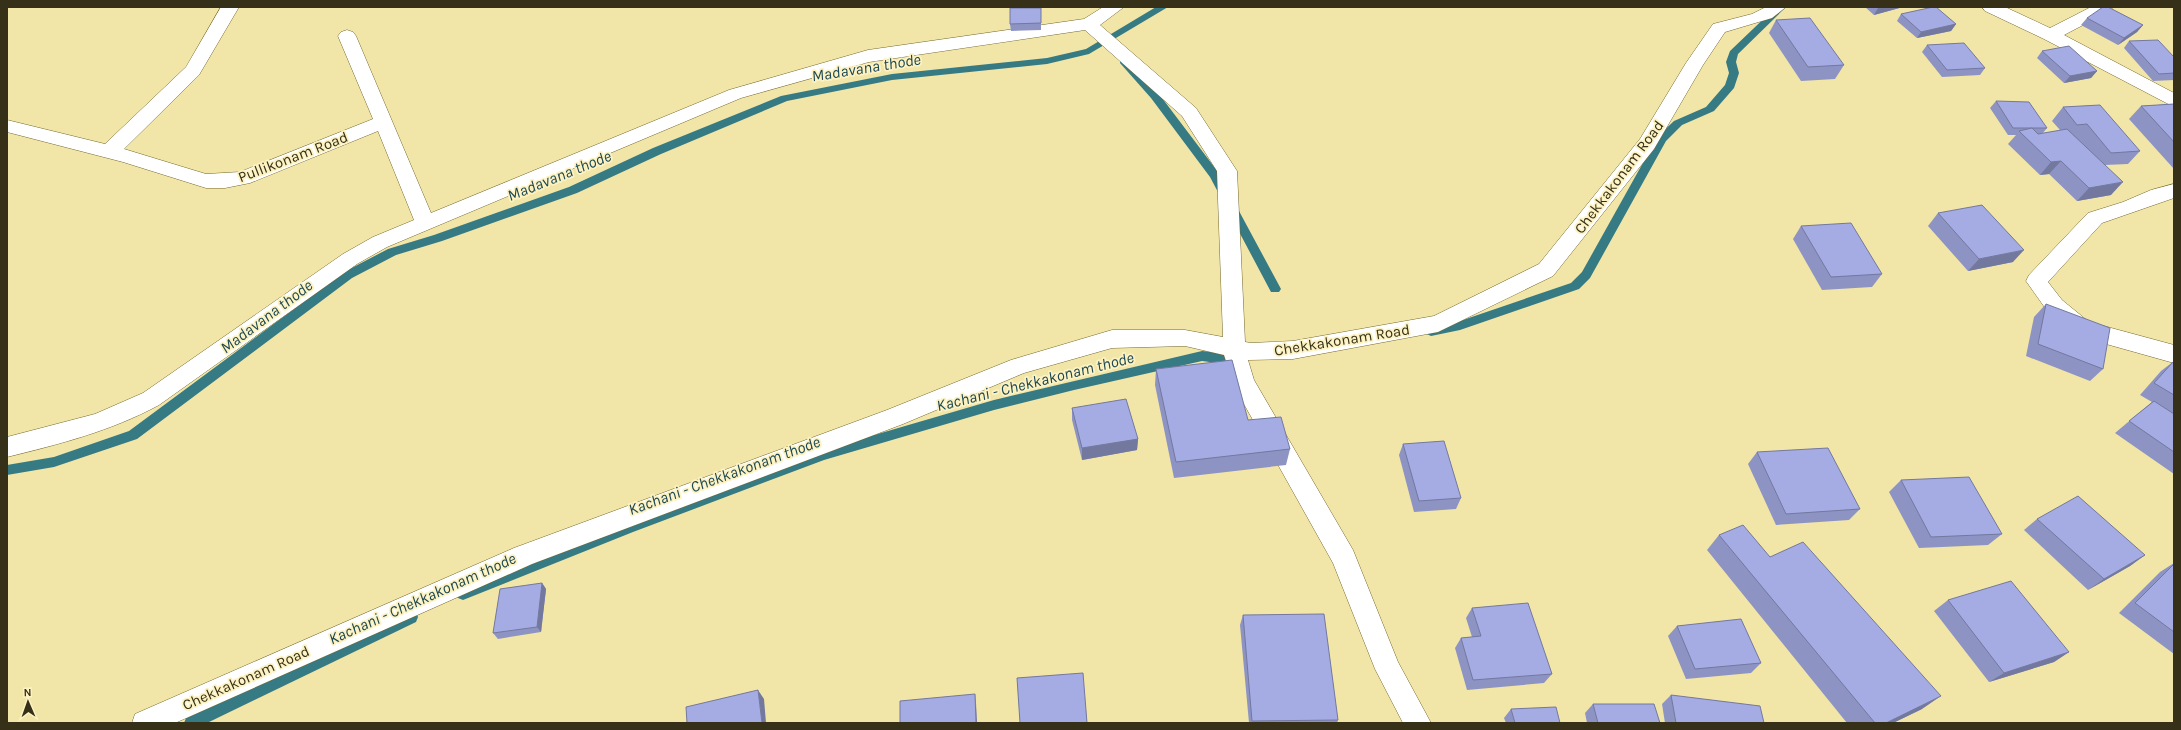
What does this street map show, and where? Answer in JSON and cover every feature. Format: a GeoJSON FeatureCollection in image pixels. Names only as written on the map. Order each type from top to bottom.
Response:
{"type":"FeatureCollection","features":[{"type":"Feature","properties":{"kind":"street"},"geometry":{"type":"LineString","coordinates":[[109,152],[193,72],[230,7]]}},
{"type":"Feature","properties":{"kind":"street"},"geometry":{"type":"LineString","coordinates":[[7,447],[100,424],[128,413],[152,399],[350,259],[380,242],[735,94],[868,56],[1089,24],[1115,7]]}},
{"type":"Feature","properties":{"kind":"street","name":"Chekkakonam Road"},"geometry":{"type":"LineString","coordinates":[[145,723],[523,556],[895,418],[1019,366],[1112,339],[1185,338],[1234,350],[1251,352],[1294,350],[1438,324],[1546,270],[1647,144],[1695,63],[1719,28],[1761,16],[1773,11],[1777,7]]}},
{"type":"Feature","properties":{"kind":"street"},"geometry":{"type":"LineString","coordinates":[[1991,7],[2174,101]]}},
{"type":"Feature","properties":{"kind":"street"},"geometry":{"type":"LineString","coordinates":[[2050,36],[2104,7]]}},
{"type":"Feature","properties":{"kind":"street"},"geometry":{"type":"LineString","coordinates":[[1089,24],[1189,112],[1227,171],[1234,350],[1243,382],[1344,558],[1388,669],[1418,723]]}},
{"type":"Feature","properties":{"kind":"street"},"geometry":{"type":"LineString","coordinates":[[347,36],[425,222]]}},
{"type":"Feature","properties":{"kind":"street","name":"Pullikonam Road"},"geometry":{"type":"LineString","coordinates":[[7,126],[109,152],[206,181],[225,181],[243,178],[383,122]]}},
{"type":"Feature","properties":{"kind":"street"},"geometry":{"type":"LineString","coordinates":[[2174,191],[2158,195],[2130,207],[2095,218],[2036,281],[2055,306],[2082,329],[2174,354]]}},
{"type":"Feature","properties":{"kind":"building"},"geometry":{"type":"Polygon","coordinates":[[[1936,7],[1956,24],[1921,32],[1901,14],[1936,7]]]}},
{"type":"Feature","properties":{"kind":"building"},"geometry":{"type":"Polygon","coordinates":[[[2103,7],[2108,7],[2143,25],[2124,38],[2087,18],[2103,7]]]}},
{"type":"Feature","properties":{"kind":"building"},"geometry":{"type":"Polygon","coordinates":[[[1010,8],[1041,8],[1041,23],[1010,24],[1010,8]]]}},
{"type":"Feature","properties":{"kind":"building"},"geometry":{"type":"Polygon","coordinates":[[[1810,18],[1844,65],[1808,67],[1776,20],[1810,18]]]}},
{"type":"Feature","properties":{"kind":"building"},"geometry":{"type":"Polygon","coordinates":[[[2158,40],[2174,57],[2174,73],[2159,74],[2129,41],[2158,40]]]}},
{"type":"Feature","properties":{"kind":"building"},"geometry":{"type":"Polygon","coordinates":[[[1964,43],[1985,68],[1947,70],[1927,45],[1964,43]]]}},
{"type":"Feature","properties":{"kind":"building"},"geometry":{"type":"Polygon","coordinates":[[[2069,46],[2097,71],[2070,76],[2042,51],[2069,46]]]}},
{"type":"Feature","properties":{"kind":"building"},"geometry":{"type":"Polygon","coordinates":[[[1996,101],[2029,102],[2047,128],[2013,128],[1996,101]]]}},
{"type":"Feature","properties":{"kind":"building"},"geometry":{"type":"Polygon","coordinates":[[[2174,104],[2174,142],[2141,106],[2174,104]]]}},
{"type":"Feature","properties":{"kind":"building"},"geometry":{"type":"Polygon","coordinates":[[[2100,105],[2140,151],[2111,153],[2087,124],[2077,125],[2063,107],[2100,105]]]}},
{"type":"Feature","properties":{"kind":"building"},"geometry":{"type":"Polygon","coordinates":[[[2032,128],[2038,134],[2067,129],[2123,182],[2089,188],[2061,161],[2051,162],[2019,131],[2032,128]]]}},
{"type":"Feature","properties":{"kind":"building"},"geometry":{"type":"Polygon","coordinates":[[[1982,205],[2024,250],[1979,259],[1938,213],[1982,205]]]}},
{"type":"Feature","properties":{"kind":"building"},"geometry":{"type":"Polygon","coordinates":[[[1851,223],[1882,274],[1831,277],[1801,226],[1851,223]]]}},
{"type":"Feature","properties":{"kind":"building"},"geometry":{"type":"Polygon","coordinates":[[[2046,304],[2110,328],[2103,369],[2038,344],[2046,304]]]}},
{"type":"Feature","properties":{"kind":"building"},"geometry":{"type":"Polygon","coordinates":[[[1232,360],[1248,420],[1281,417],[1290,449],[1176,462],[1156,369],[1232,360]]]}},
{"type":"Feature","properties":{"kind":"building"},"geometry":{"type":"Polygon","coordinates":[[[2174,361],[2174,395],[2154,383],[2174,361]]]}},
{"type":"Feature","properties":{"kind":"building"},"geometry":{"type":"Polygon","coordinates":[[[1126,399],[1138,439],[1082,448],[1072,408],[1126,399]]]}},
{"type":"Feature","properties":{"kind":"building"},"geometry":{"type":"Polygon","coordinates":[[[2154,401],[2174,414],[2174,452],[2129,421],[2154,401]]]}},
{"type":"Feature","properties":{"kind":"building"},"geometry":{"type":"Polygon","coordinates":[[[1444,441],[1461,498],[1419,501],[1403,444],[1444,441]]]}},
{"type":"Feature","properties":{"kind":"building"},"geometry":{"type":"Polygon","coordinates":[[[1828,448],[1860,509],[1786,514],[1757,452],[1828,448]]]}},
{"type":"Feature","properties":{"kind":"building"},"geometry":{"type":"Polygon","coordinates":[[[1969,477],[2002,534],[1931,537],[1901,480],[1969,477]]]}},
{"type":"Feature","properties":{"kind":"building"},"geometry":{"type":"Polygon","coordinates":[[[2078,496],[2145,555],[2104,579],[2037,519],[2078,496]]]}},
{"type":"Feature","properties":{"kind":"building"},"geometry":{"type":"Polygon","coordinates":[[[1743,525],[1770,557],[1803,542],[1941,696],[1886,723],[1875,723],[1719,535],[1743,525]]]}},
{"type":"Feature","properties":{"kind":"building"},"geometry":{"type":"Polygon","coordinates":[[[2174,564],[2174,632],[2135,603],[2174,564]]]}},
{"type":"Feature","properties":{"kind":"building"},"geometry":{"type":"Polygon","coordinates":[[[2011,581],[2069,652],[2004,673],[1948,600],[2011,581]]]}},
{"type":"Feature","properties":{"kind":"building"},"geometry":{"type":"Polygon","coordinates":[[[542,583],[537,627],[493,633],[500,589],[542,583]]]}},
{"type":"Feature","properties":{"kind":"building"},"geometry":{"type":"Polygon","coordinates":[[[1528,603],[1552,674],[1473,680],[1461,638],[1481,636],[1472,608],[1528,603]]]}},
{"type":"Feature","properties":{"kind":"building"},"geometry":{"type":"Polygon","coordinates":[[[1324,614],[1338,720],[1252,721],[1243,615],[1324,614]]]}},
{"type":"Feature","properties":{"kind":"building"},"geometry":{"type":"Polygon","coordinates":[[[1741,619],[1761,663],[1695,669],[1677,626],[1741,619]]]}},
{"type":"Feature","properties":{"kind":"building"},"geometry":{"type":"Polygon","coordinates":[[[1083,673],[1087,723],[1020,723],[1017,678],[1083,673]]]}},
{"type":"Feature","properties":{"kind":"building"},"geometry":{"type":"Polygon","coordinates":[[[758,690],[762,723],[687,723],[686,707],[758,690]]]}},
{"type":"Feature","properties":{"kind":"building"},"geometry":{"type":"Polygon","coordinates":[[[975,694],[976,723],[900,723],[900,701],[975,694]]]}},
{"type":"Feature","properties":{"kind":"building"},"geometry":{"type":"Polygon","coordinates":[[[1671,695],[1760,706],[1764,723],[1676,723],[1671,695]]]}},
{"type":"Feature","properties":{"kind":"building"},"geometry":{"type":"Polygon","coordinates":[[[1593,704],[1654,704],[1660,723],[1598,723],[1593,704]]]}},
{"type":"Feature","properties":{"kind":"building"},"geometry":{"type":"Polygon","coordinates":[[[1556,707],[1560,723],[1515,723],[1511,709],[1556,707]]]}},
{"type":"Feature","properties":{"kind":"waterway","name":"Madavana thode"},"geometry":{"type":"LineString","coordinates":[[7,470],[54,462],[133,435],[348,275],[392,252],[438,238],[573,190],[657,151],[785,98],[892,77],[1047,61],[1089,51],[1163,7]]}},
{"type":"Feature","properties":{"kind":"waterway","name":"Kachani - Chekkakonam thode"},"geometry":{"type":"LineString","coordinates":[[1431,331],[1460,325],[1575,286],[1586,275],[1662,139],[1678,123],[1710,109],[1730,86],[1734,73],[1731,62],[1733,53],[1781,7]]}},
{"type":"Feature","properties":{"kind":"waterway"},"geometry":{"type":"LineString","coordinates":[[1123,61],[1155,96],[1214,175],[1275,289]]}},
{"type":"Feature","properties":{"kind":"waterway","name":"Kachani - Chekkakonam thode"},"geometry":{"type":"LineString","coordinates":[[463,594],[628,528],[823,455],[994,405],[1074,385],[1202,356],[1225,359],[1241,358]]}},
{"type":"Feature","properties":{"kind":"waterway","name":"Kachani - Chekkakonam thode"},"geometry":{"type":"LineString","coordinates":[[191,723],[411,617]]}}]}
